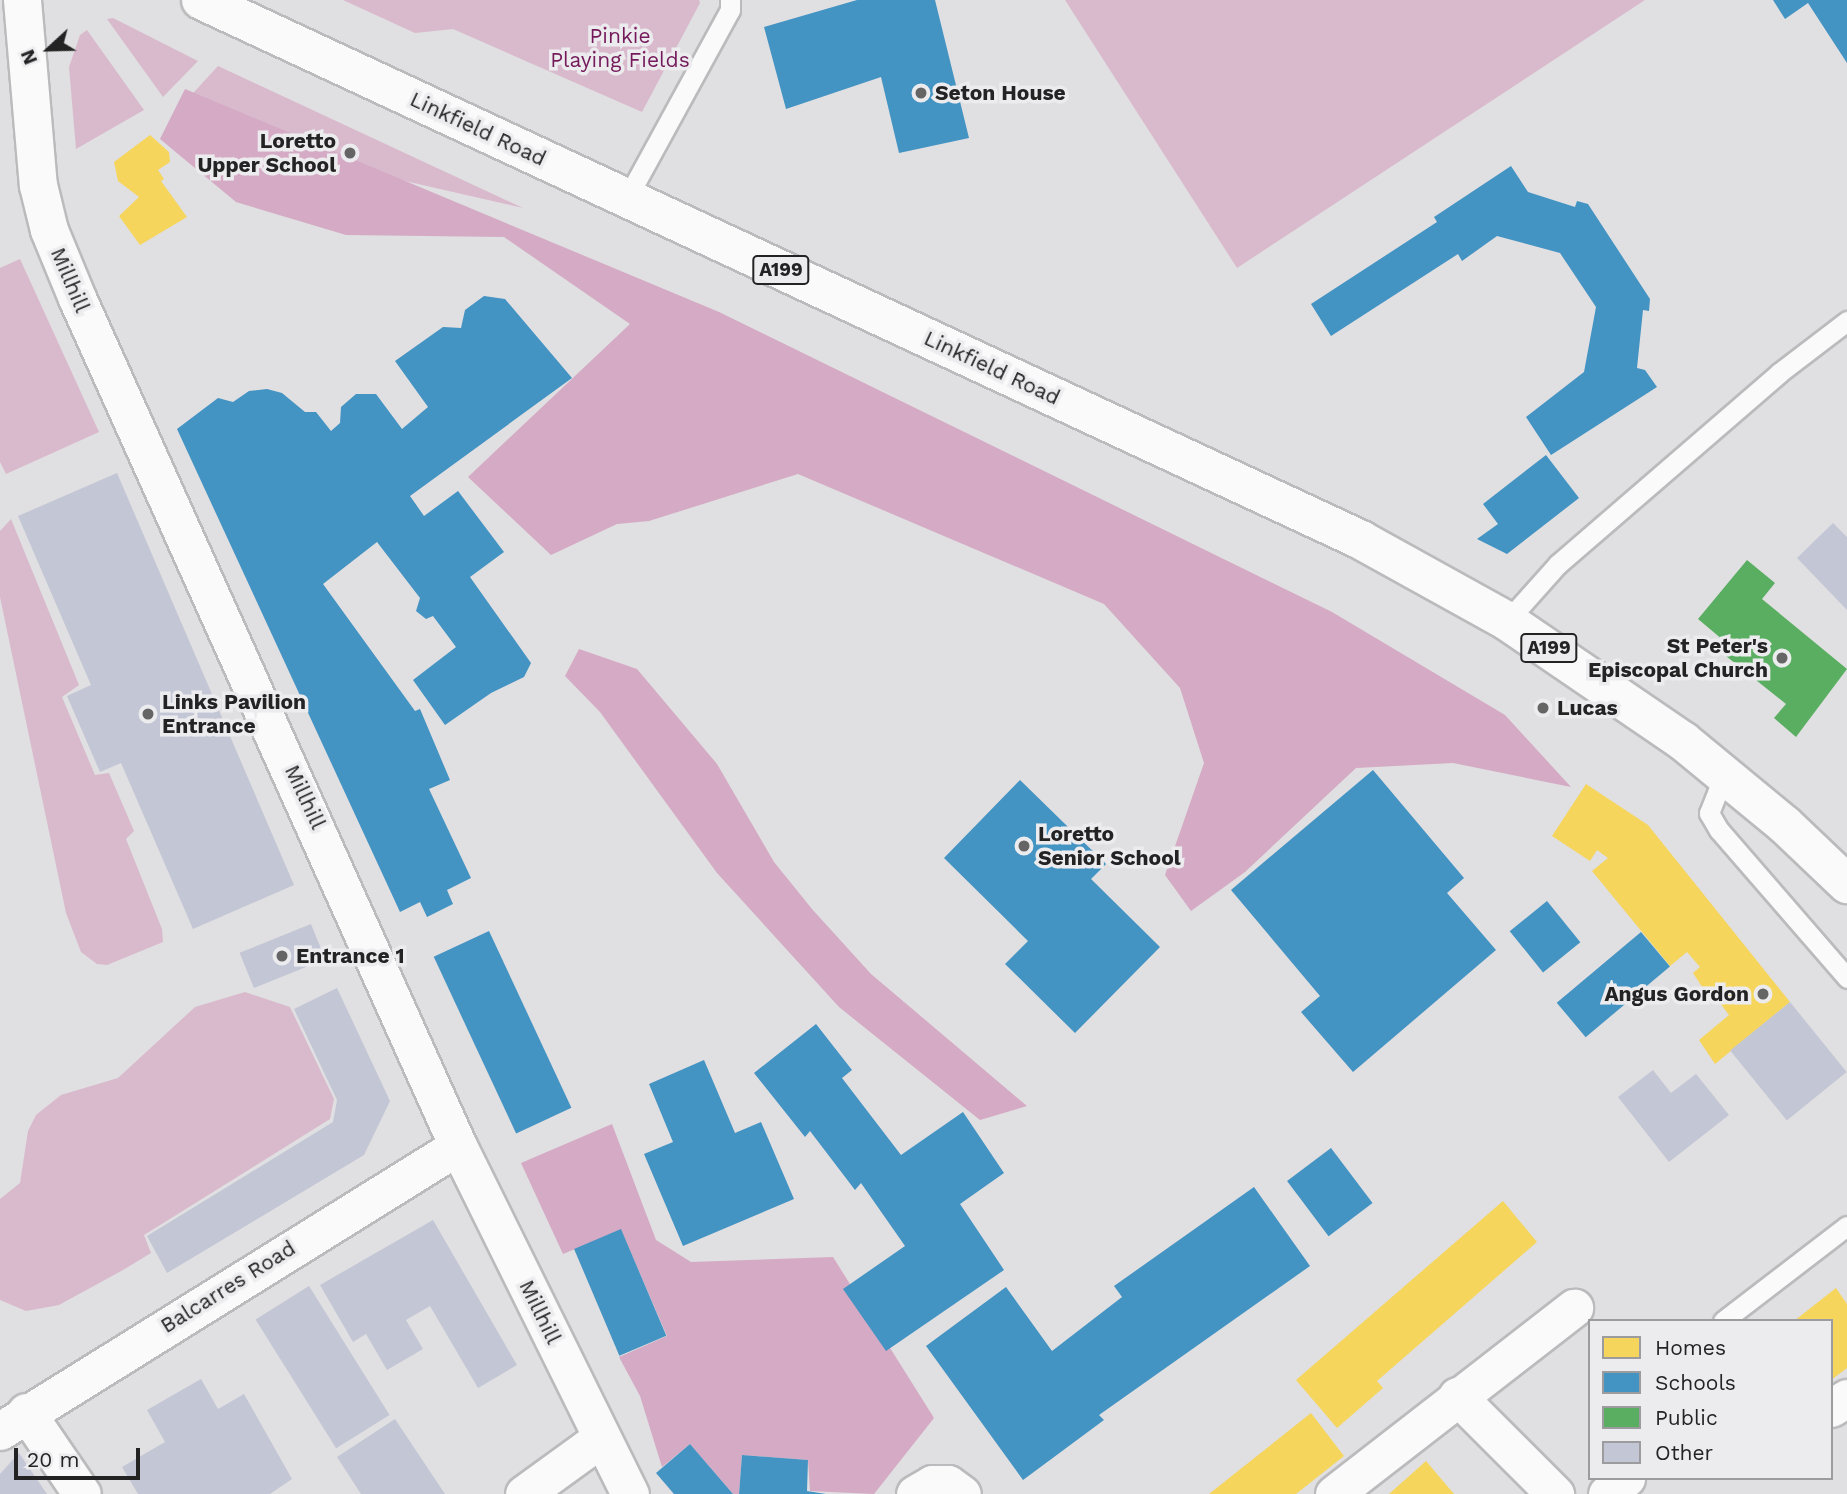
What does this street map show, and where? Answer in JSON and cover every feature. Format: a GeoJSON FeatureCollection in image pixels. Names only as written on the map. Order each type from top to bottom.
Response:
{"type":"FeatureCollection","features":[{"type":"Feature","properties":{"kind":"main road","name":"Linkfield Road"},"geometry":{"type":"LineString","coordinates":[[201,0],[1361,540],[1507,621],[1684,741],[1737,784]]}},
{"type":"Feature","properties":{"kind":"main road","name":"A199"},"geometry":{"type":"LineString","coordinates":[[1737,784],[1847,884]]}},
{"type":"Feature","properties":{"kind":"street","name":"Millhill"},"geometry":{"type":"LineString","coordinates":[[22,0],[29,115],[38,185],[49,230],[458,1146],[630,1494]]}},
{"type":"Feature","properties":{"kind":"street","name":"Balcarres Road"},"geometry":{"type":"LineString","coordinates":[[13,1421],[458,1146]]}},
{"type":"Feature","properties":{"kind":"street"},"geometry":{"type":"LineString","coordinates":[[1334,1494],[1457,1396],[1574,1308]]}},
{"type":"Feature","properties":{"kind":"street"},"geometry":{"type":"LineString","coordinates":[[1457,1396],[1555,1494]]}},
{"type":"Feature","properties":{"kind":"street"},"geometry":{"type":"LineString","coordinates":[[13,1421],[82,1494]]}},
{"type":"Feature","properties":{"kind":"street"},"geometry":{"type":"LineString","coordinates":[[524,1494],[601,1438]]}},
{"type":"Feature","properties":{"kind":"street"},"geometry":{"type":"LineString","coordinates":[[1607,1494],[1624,1480]]}},
{"type":"Feature","properties":{"kind":"street"},"geometry":{"type":"LineString","coordinates":[[915,1494],[932,1484],[948,1484],[962,1494]]}},
{"type":"Feature","properties":{"kind":"lane"},"geometry":{"type":"LineString","coordinates":[[627,198],[730,10],[730,0]]}},
{"type":"Feature","properties":{"kind":"lane"},"geometry":{"type":"LineString","coordinates":[[1507,621],[1558,564],[1779,373],[1847,321]]}},
{"type":"Feature","properties":{"kind":"lane"},"geometry":{"type":"LineString","coordinates":[[1737,784],[1709,813],[1720,831],[1847,978]]}},
{"type":"Feature","properties":{"kind":"lane"},"geometry":{"type":"LineString","coordinates":[[1726,1319],[1847,1226]]}},
{"type":"Feature","properties":{"kind":"green space","name":"Pinkie Playing Fields"},"geometry":{"type":"Polygon","coordinates":[[[343,0],[699,0],[700,3],[642,112],[453,29],[415,33],[343,0]]]}},
{"type":"Feature","properties":{"kind":"green space"},"geometry":{"type":"Polygon","coordinates":[[[1065,0],[1645,0],[1237,268],[1065,0]]]}},
{"type":"Feature","properties":{"kind":"green space"},"geometry":{"type":"Polygon","coordinates":[[[113,18],[198,61],[163,97],[107,19],[113,18]]]}},
{"type":"Feature","properties":{"kind":"green space"},"geometry":{"type":"Polygon","coordinates":[[[87,30],[144,110],[76,149],[69,67],[80,35],[87,30]]]}},
{"type":"Feature","properties":{"kind":"green space"},"geometry":{"type":"Polygon","coordinates":[[[218,66],[523,208],[204,135],[183,104],[218,66]]]}},
{"type":"Feature","properties":{"kind":"green space"},"geometry":{"type":"Polygon","coordinates":[[[20,259],[99,432],[6,474],[0,462],[0,268],[20,259]]]}},
{"type":"Feature","properties":{"kind":"green space"},"geometry":{"type":"Polygon","coordinates":[[[11,519],[79,685],[62,697],[95,775],[109,773],[134,831],[126,839],[162,929],[163,942],[107,965],[97,964],[81,952],[66,913],[0,597],[0,531],[11,519]]]}},
{"type":"Feature","properties":{"kind":"green space"},"geometry":{"type":"Polygon","coordinates":[[[245,992],[290,1007],[334,1099],[330,1119],[144,1235],[151,1253],[123,1270],[59,1305],[26,1311],[0,1300],[0,1199],[20,1183],[28,1131],[36,1115],[61,1095],[118,1078],[195,1007],[245,992]]]}},
{"type":"Feature","properties":{"kind":"shaded area"},"geometry":{"type":"Polygon","coordinates":[[[185,89],[719,312],[1332,612],[1505,715],[1571,787],[1453,763],[1356,768],[1245,872],[1191,911],[1165,875],[1204,763],[1180,688],[1104,604],[798,474],[649,521],[617,524],[551,555],[468,477],[630,324],[504,237],[346,235],[236,202],[160,139],[185,89]]]}},
{"type":"Feature","properties":{"kind":"shaded area"},"geometry":{"type":"Polygon","coordinates":[[[579,649],[637,669],[717,764],[774,862],[812,909],[871,974],[1027,1106],[980,1120],[839,1007],[717,873],[600,712],[565,676],[579,649]]]}},
{"type":"Feature","properties":{"kind":"shaded area"},"geometry":{"type":"Polygon","coordinates":[[[612,1124],[656,1240],[691,1262],[833,1257],[934,1418],[874,1494],[810,1491],[808,1460],[742,1455],[739,1494],[733,1494],[690,1444],[662,1467],[640,1396],[619,1357],[667,1336],[621,1230],[563,1254],[521,1163],[612,1124]]]}},
{"type":"Feature","properties":{"kind":"building: Homes"},"geometry":{"type":"Polygon","coordinates":[[[150,135],[169,152],[170,162],[158,170],[164,179],[161,181],[187,217],[140,245],[119,216],[139,197],[118,181],[114,162],[150,135]]]}},
{"type":"Feature","properties":{"kind":"building: Homes"},"geometry":{"type":"Polygon","coordinates":[[[1586,784],[1648,825],[1790,1002],[1715,1064],[1699,1040],[1729,1015],[1717,999],[1712,1002],[1693,973],[1700,967],[1687,952],[1670,966],[1592,871],[1608,858],[1597,850],[1590,861],[1552,836],[1586,784]]]}},
{"type":"Feature","properties":{"kind":"building: Homes"},"geometry":{"type":"Polygon","coordinates":[[[1503,1201],[1537,1242],[1377,1381],[1383,1388],[1337,1428],[1296,1380],[1503,1201]]]}},
{"type":"Feature","properties":{"kind":"building: Homes"},"geometry":{"type":"Polygon","coordinates":[[[1836,1288],[1847,1304],[1847,1368],[1833,1378],[1833,1319],[1797,1319],[1836,1288]]]}},
{"type":"Feature","properties":{"kind":"building: Homes"},"geometry":{"type":"Polygon","coordinates":[[[1311,1413],[1344,1456],[1296,1494],[1209,1494],[1311,1413]]]}},
{"type":"Feature","properties":{"kind":"building: Homes"},"geometry":{"type":"Polygon","coordinates":[[[1426,1461],[1454,1494],[1389,1494],[1426,1461]]]}},
{"type":"Feature","properties":{"kind":"building: Schools","name":"Seton House"},"geometry":{"type":"Polygon","coordinates":[[[857,0],[935,0],[969,138],[899,153],[881,77],[786,109],[764,27],[857,0]]]}},
{"type":"Feature","properties":{"kind":"building: Schools"},"geometry":{"type":"Polygon","coordinates":[[[1773,0],[1847,0],[1847,63],[1808,3],[1785,19],[1773,0]]]}},
{"type":"Feature","properties":{"kind":"building: Schools"},"geometry":{"type":"Polygon","coordinates":[[[1511,166],[1528,192],[1575,207],[1577,201],[1588,204],[1650,299],[1649,311],[1643,310],[1637,368],[1645,370],[1657,387],[1551,455],[1526,417],[1584,372],[1596,307],[1560,253],[1497,236],[1462,261],[1458,254],[1331,336],[1311,304],[1437,222],[1434,217],[1511,166]]]}},
{"type":"Feature","properties":{"kind":"building: Schools"},"geometry":{"type":"Polygon","coordinates":[[[484,296],[505,299],[572,378],[410,496],[424,516],[458,491],[504,552],[470,577],[531,663],[524,677],[491,693],[445,725],[413,680],[456,647],[433,616],[426,619],[416,611],[420,598],[377,542],[323,584],[415,711],[420,709],[450,780],[429,789],[471,878],[447,890],[453,904],[427,917],[420,902],[400,912],[177,429],[218,398],[233,402],[249,391],[267,389],[282,393],[305,412],[316,412],[331,431],[340,423],[341,407],[356,394],[376,394],[402,429],[428,407],[395,361],[443,327],[461,328],[465,310],[484,296]]]}},
{"type":"Feature","properties":{"kind":"building: Schools"},"geometry":{"type":"Polygon","coordinates":[[[1546,455],[1579,498],[1507,554],[1477,539],[1498,524],[1483,504],[1546,455]]]}},
{"type":"Feature","properties":{"kind":"building: Schools"},"geometry":{"type":"Polygon","coordinates":[[[1373,770],[1464,878],[1447,893],[1496,950],[1353,1072],[1301,1012],[1320,996],[1231,890],[1373,770]]]}},
{"type":"Feature","properties":{"kind":"building: Schools"},"geometry":{"type":"Polygon","coordinates":[[[1020,780],[1106,864],[1091,879],[1160,947],[1075,1033],[1005,964],[1028,941],[944,858],[1020,780]]]}},
{"type":"Feature","properties":{"kind":"building: Schools"},"geometry":{"type":"Polygon","coordinates":[[[1547,901],[1580,942],[1543,972],[1510,931],[1547,901]]]}},
{"type":"Feature","properties":{"kind":"building: Schools"},"geometry":{"type":"Polygon","coordinates":[[[489,931],[571,1108],[516,1134],[434,957],[489,931]]]}},
{"type":"Feature","properties":{"kind":"building: Schools"},"geometry":{"type":"Polygon","coordinates":[[[1641,932],[1670,966],[1586,1037],[1557,1003],[1641,932]]]}},
{"type":"Feature","properties":{"kind":"building: Schools"},"geometry":{"type":"Polygon","coordinates":[[[816,1024],[852,1070],[842,1078],[901,1155],[963,1112],[1004,1173],[960,1204],[1004,1270],[886,1351],[843,1289],[905,1246],[861,1183],[855,1190],[810,1131],[805,1137],[754,1073],[816,1024]]]}},
{"type":"Feature","properties":{"kind":"building: Schools"},"geometry":{"type":"Polygon","coordinates":[[[704,1060],[735,1133],[761,1122],[794,1199],[683,1246],[644,1154],[673,1142],[649,1084],[704,1060]]]}},
{"type":"Feature","properties":{"kind":"building: Schools"},"geometry":{"type":"Polygon","coordinates":[[[1331,1148],[1373,1203],[1329,1236],[1287,1181],[1331,1148]]]}},
{"type":"Feature","properties":{"kind":"building: Schools"},"geometry":{"type":"Polygon","coordinates":[[[1254,1187],[1310,1266],[1099,1415],[1104,1420],[1023,1480],[926,1346],[1006,1287],[1052,1351],[1122,1297],[1114,1286],[1254,1187]]]}},
{"type":"Feature","properties":{"kind":"building: Schools"},"geometry":{"type":"Polygon","coordinates":[[[621,1229],[666,1336],[619,1356],[574,1249],[621,1229]]]}},
{"type":"Feature","properties":{"kind":"building: Schools"},"geometry":{"type":"Polygon","coordinates":[[[690,1444],[733,1494],[674,1494],[656,1473],[690,1444]]]}},
{"type":"Feature","properties":{"kind":"building: Schools"},"geometry":{"type":"Polygon","coordinates":[[[742,1455],[808,1460],[807,1491],[826,1494],[739,1494],[742,1455]]]}},
{"type":"Feature","properties":{"kind":"building: Public","name":"St Peter's Episcopal Church"},"geometry":{"type":"Polygon","coordinates":[[[1747,560],[1775,583],[1762,599],[1847,669],[1796,737],[1774,718],[1786,704],[1716,648],[1723,640],[1698,619],[1747,560]]]}},
{"type":"Feature","properties":{"kind":"building: Other","name":"Links Pavilion Entrance"},"geometry":{"type":"Polygon","coordinates":[[[117,473],[294,885],[193,929],[121,763],[100,772],[67,696],[91,685],[18,516],[117,473]]]}},
{"type":"Feature","properties":{"kind":"building: Other"},"geometry":{"type":"Polygon","coordinates":[[[1833,523],[1847,537],[1847,610],[1797,558],[1833,523]]]}},
{"type":"Feature","properties":{"kind":"building: Other","name":"Entrance 1"},"geometry":{"type":"Polygon","coordinates":[[[311,924],[325,959],[254,988],[240,953],[311,924]]]}},
{"type":"Feature","properties":{"kind":"building: Other"},"geometry":{"type":"Polygon","coordinates":[[[337,988],[390,1101],[364,1155],[167,1273],[147,1236],[333,1122],[337,1100],[294,1009],[337,988]]]}},
{"type":"Feature","properties":{"kind":"building: Other"},"geometry":{"type":"Polygon","coordinates":[[[1790,1002],[1847,1072],[1787,1120],[1730,1050],[1790,1002]]]}},
{"type":"Feature","properties":{"kind":"building: Other"},"geometry":{"type":"Polygon","coordinates":[[[1653,1070],[1671,1093],[1696,1074],[1729,1115],[1669,1162],[1618,1097],[1653,1070]]]}},
{"type":"Feature","properties":{"kind":"building: Other"},"geometry":{"type":"Polygon","coordinates":[[[433,1220],[517,1365],[478,1388],[430,1306],[406,1320],[423,1349],[387,1370],[366,1334],[353,1342],[320,1285],[433,1220]]]}},
{"type":"Feature","properties":{"kind":"building: Other"},"geometry":{"type":"Polygon","coordinates":[[[309,1286],[390,1415],[336,1448],[256,1319],[309,1286]]]}},
{"type":"Feature","properties":{"kind":"building: Other"},"geometry":{"type":"Polygon","coordinates":[[[201,1379],[218,1409],[244,1394],[292,1479],[270,1494],[138,1494],[122,1467],[165,1442],[147,1410],[201,1379]]]}},
{"type":"Feature","properties":{"kind":"building: Other"},"geometry":{"type":"Polygon","coordinates":[[[395,1419],[445,1494],[361,1494],[337,1457],[395,1419]]]}},
{"type":"Feature","properties":{"kind":"building: Other"},"geometry":{"type":"Polygon","coordinates":[[[19,1453],[47,1494],[0,1494],[0,1474],[19,1453]]]}},
{"type":"Feature","properties":{"kind":"place","name":"Seton House"},"geometry":{"type":"Point","coordinates":[921,93]}},
{"type":"Feature","properties":{"kind":"place","name":"Loretto Upper School"},"geometry":{"type":"Point","coordinates":[350,153]}},
{"type":"Feature","properties":{"kind":"place","name":"St Peter's Episcopal Church"},"geometry":{"type":"Point","coordinates":[1782,658]}},
{"type":"Feature","properties":{"kind":"place","name":"Lucas"},"geometry":{"type":"Point","coordinates":[1543,708]}},
{"type":"Feature","properties":{"kind":"place","name":"Links Pavilion Entrance"},"geometry":{"type":"Point","coordinates":[148,714]}},
{"type":"Feature","properties":{"kind":"place","name":"Loretto Senior School"},"geometry":{"type":"Point","coordinates":[1024,846]}},
{"type":"Feature","properties":{"kind":"place","name":"Entrance 1"},"geometry":{"type":"Point","coordinates":[282,956]}},
{"type":"Feature","properties":{"kind":"place","name":"Angus Gordon"},"geometry":{"type":"Point","coordinates":[1763,994]}}]}
